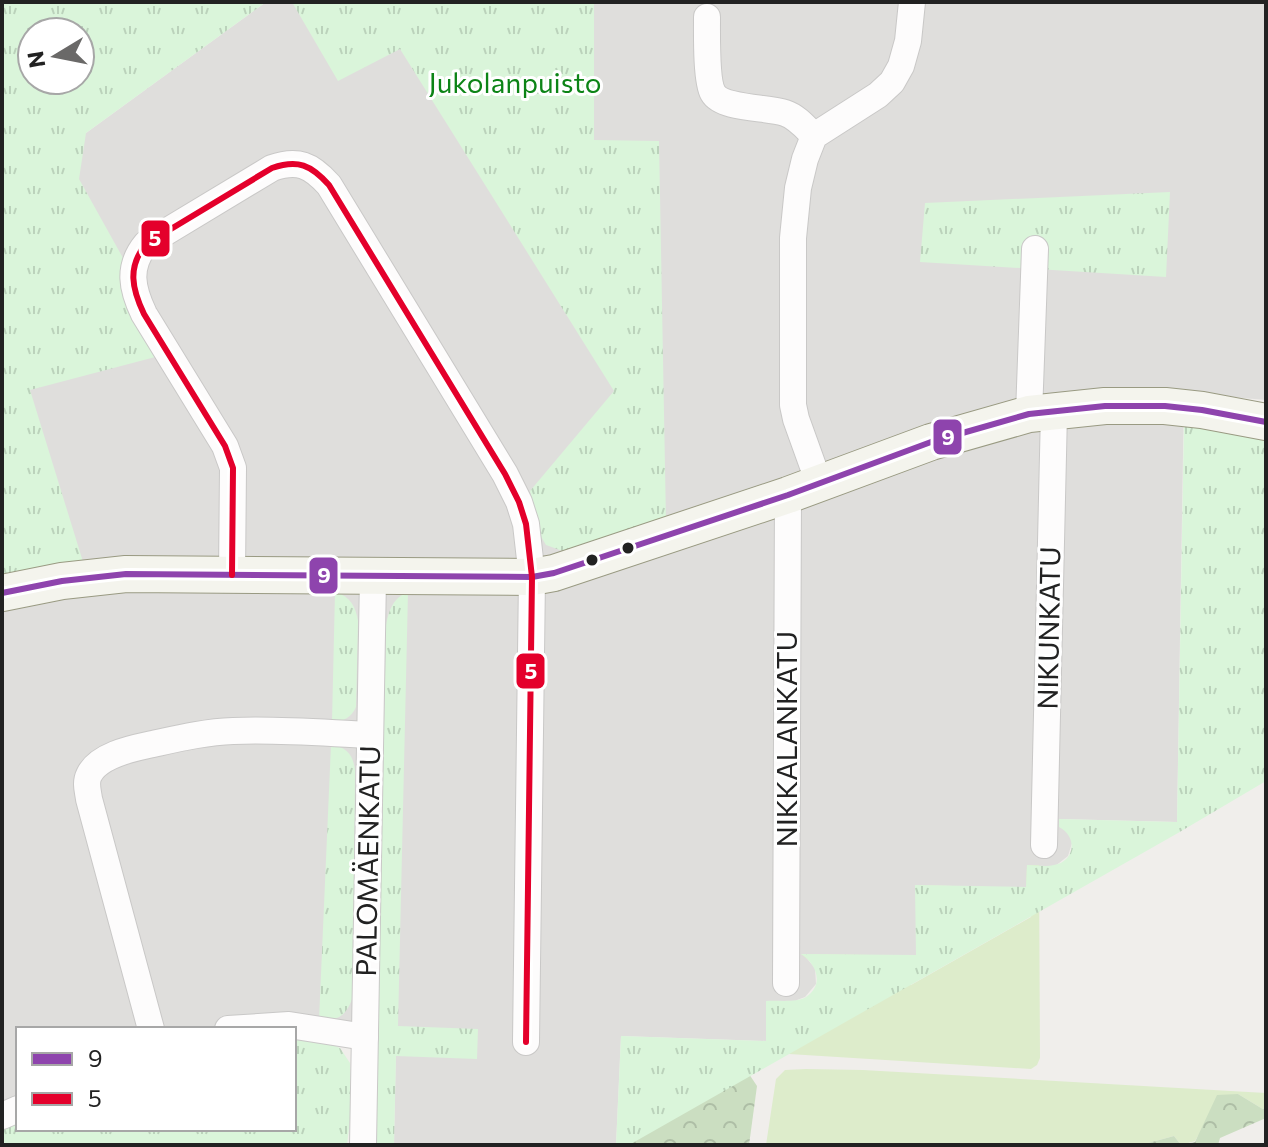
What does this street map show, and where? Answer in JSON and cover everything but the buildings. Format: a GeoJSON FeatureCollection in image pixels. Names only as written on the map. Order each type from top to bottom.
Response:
{"type":"FeatureCollection","features":[{"type":"Feature","properties":{"kind":"street"},"geometry":{"type":"LineString","coordinates":[[804,489],[792,392],[793,238],[798,188],[814,136],[878,95],[892,82],[901,66],[908,41],[912,2]]}},
{"type":"Feature","properties":{"kind":"street"},"geometry":{"type":"LineString","coordinates":[[707,17],[713,93],[728,103],[793,116],[814,136]]}},
{"type":"Feature","properties":{"kind":"street"},"geometry":{"type":"LineString","coordinates":[[232,575],[233,468],[225,446],[137,298],[133,286],[135,262],[146,244],[272,168],[294,164],[318,172],[329,185],[505,474],[526,524],[532,577],[526,1042]]}},
{"type":"Feature","properties":{"kind":"street","name":"NIKUNKATU"},"geometry":{"type":"LineString","coordinates":[[1035,249],[1042,413],[1044,845]]}},
{"type":"Feature","properties":{"kind":"street"},"geometry":{"type":"LineString","coordinates":[[2,593],[96,576],[126,574],[532,577],[554,573],[804,489],[931,442],[1042,413],[1105,406],[1165,406],[1266,422]]}},
{"type":"Feature","properties":{"kind":"street","name":"NIKKALANKATU"},"geometry":{"type":"LineString","coordinates":[[786,983],[804,489]]}},
{"type":"Feature","properties":{"kind":"street","name":"PALOMÄENKATU"},"geometry":{"type":"LineString","coordinates":[[363,1145],[373,577]]}},
{"type":"Feature","properties":{"kind":"street"},"geometry":{"type":"LineString","coordinates":[[150,1027],[89,799],[86,784],[90,773],[96,765],[112,756],[193,735],[232,731],[369,735]]}},
{"type":"Feature","properties":{"kind":"street"},"geometry":{"type":"LineString","coordinates":[[248,1027],[289,1025],[365,1037]]}},
{"type":"Feature","properties":{"kind":"shaded area"},"geometry":{"type":"Polygon","coordinates":[[[266,2],[1266,2],[1266,400],[1184,393],[1177,822],[1059,819],[1071,836],[1068,856],[1027,888],[916,885],[916,956],[803,954],[815,968],[816,984],[805,997],[797,1000],[767,1041],[621,1036],[616,1145],[394,1145],[396,1043],[296,1027],[16,1027],[16,1124],[2,1130],[2,153],[86,133],[266,2]]]}},
{"type":"Feature","properties":{"kind":"green space"},"geometry":{"type":"Polygon","coordinates":[[[2,2],[266,2],[86,133],[79,179],[123,258],[120,278],[123,290],[159,356],[30,390],[84,565],[2,580],[2,2]]]}},
{"type":"Feature","properties":{"kind":"green space","name":"Jukolanpuisto"},"geometry":{"type":"Polygon","coordinates":[[[292,2],[594,2],[594,140],[659,141],[666,522],[571,554],[546,545],[539,533],[530,491],[614,391],[400,49],[338,81],[292,2]]]}},
{"type":"Feature","properties":{"kind":"green space"},"geometry":{"type":"Polygon","coordinates":[[[1170,192],[1166,277],[920,262],[925,203],[1170,192]]]}},
{"type":"Feature","properties":{"kind":"green space"},"geometry":{"type":"Polygon","coordinates":[[[1184,421],[1266,435],[1266,781],[629,1145],[616,1145],[621,1036],[766,1041],[766,1001],[802,999],[815,986],[814,968],[801,954],[916,955],[915,885],[1026,887],[1027,865],[1054,865],[1070,854],[1071,842],[1059,827],[1059,819],[1177,822],[1184,421]]]}},
{"type":"Feature","properties":{"kind":"green space"},"geometry":{"type":"Polygon","coordinates":[[[335,592],[351,603],[358,621],[356,707],[347,718],[332,722],[335,592]]]}},
{"type":"Feature","properties":{"kind":"green space"},"geometry":{"type":"Polygon","coordinates":[[[408,592],[398,1026],[478,1029],[477,1059],[396,1056],[394,1145],[376,1145],[386,625],[392,605],[408,592]]]}},
{"type":"Feature","properties":{"kind":"green space"},"geometry":{"type":"Polygon","coordinates":[[[331,745],[348,753],[355,770],[353,997],[341,1016],[319,1020],[331,745]]]}},
{"type":"Feature","properties":{"kind":"green space"},"geometry":{"type":"Polygon","coordinates":[[[1027,865],[1039,865],[1040,1058],[1037,1065],[1031,1069],[789,1054],[786,1043],[829,987],[811,962],[801,954],[874,955],[911,985],[1031,917],[1032,912],[915,885],[1026,888],[1027,865]]]}},
{"type":"Feature","properties":{"kind":"green space"},"geometry":{"type":"Polygon","coordinates":[[[296,1037],[340,1048],[350,1063],[351,1111],[347,1145],[2,1145],[2,1130],[16,1124],[16,1131],[296,1131],[296,1037]]]}},
{"type":"Feature","properties":{"kind":"green space"},"geometry":{"type":"Polygon","coordinates":[[[785,1070],[1266,1093],[1266,1111],[1238,1094],[1195,1141],[1181,1145],[1174,1136],[1141,1145],[766,1145],[776,1079],[785,1070]]]}},
{"type":"Feature","properties":{"kind":"green space"},"geometry":{"type":"Polygon","coordinates":[[[747,1071],[757,1086],[749,1145],[616,1145],[747,1071]]]}},
{"type":"Feature","properties":{"kind":"green space"},"geometry":{"type":"Polygon","coordinates":[[[1238,1094],[1266,1111],[1266,1118],[1220,1138],[1218,1145],[1181,1145],[1195,1142],[1217,1095],[1238,1094]]]}},
{"type":"Feature","properties":{"kind":"green space"},"geometry":{"type":"Polygon","coordinates":[[[1174,1136],[1181,1145],[1141,1145],[1174,1136]]]}},
{"type":"Feature","properties":{"kind":"transit line","name":"5"},"geometry":{"type":"LineString","coordinates":[[232,575],[233,468],[225,446],[144,314],[134,287],[134,270],[146,244],[272,168],[297,164],[310,168],[329,185],[505,474],[526,524],[532,577],[526,1042]]}},
{"type":"Feature","properties":{"kind":"transit line","name":"9"},"geometry":{"type":"LineString","coordinates":[[2,593],[62,581],[126,574],[532,577],[554,573],[788,495],[931,442],[1029,414],[1105,406],[1165,406],[1266,422]]}}]}
